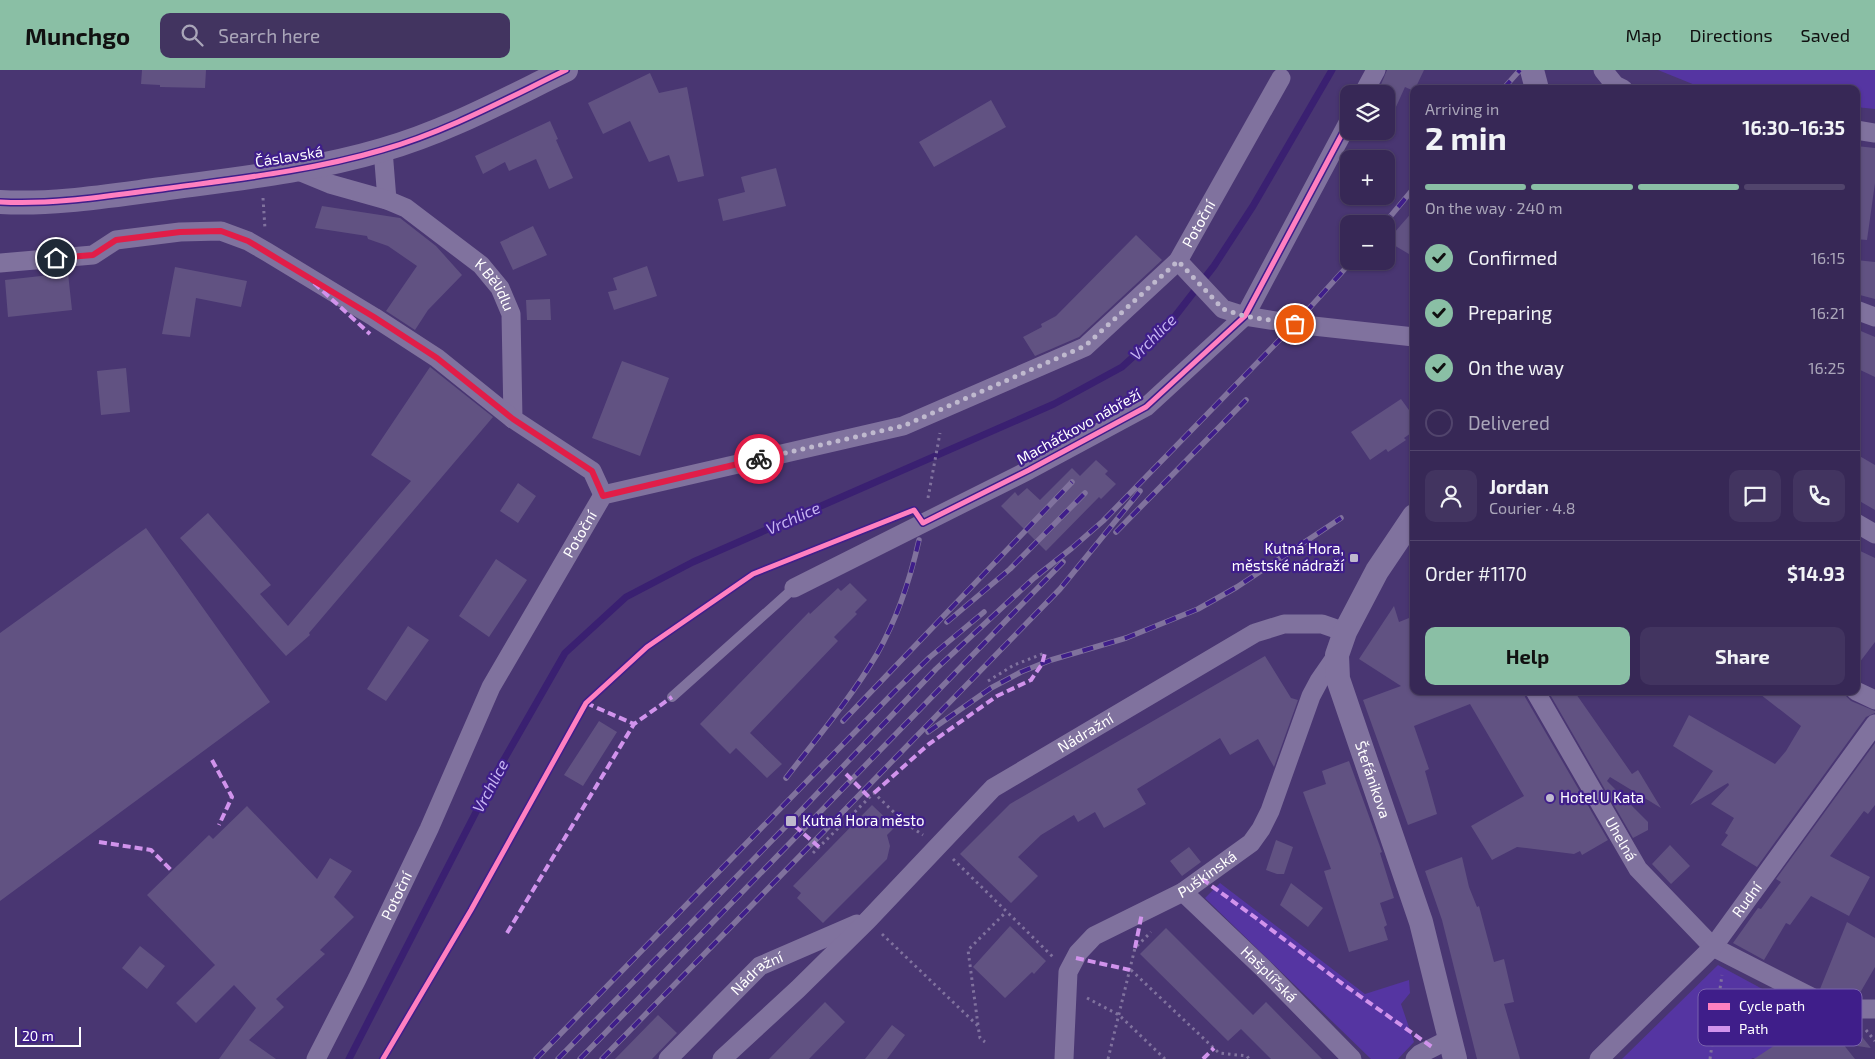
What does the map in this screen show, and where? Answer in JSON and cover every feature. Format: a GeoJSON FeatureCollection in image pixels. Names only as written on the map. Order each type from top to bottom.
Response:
{"type":"FeatureCollection","features":[{"type":"Feature","properties":{"kind":"street","name":"Čáslavská"},"geometry":{"type":"LineString","coordinates":[[0,202],[71,201],[296,170],[350,159],[383,150],[447,127],[566,70]]}},
{"type":"Feature","properties":{"kind":"street"},"geometry":{"type":"LineString","coordinates":[[1368,85],[1376,70]]}},
{"type":"Feature","properties":{"kind":"street"},"geometry":{"type":"LineString","coordinates":[[1532,70],[1536,85]]}},
{"type":"Feature","properties":{"kind":"street"},"geometry":{"type":"LineString","coordinates":[[1603,70],[1615,85]]}},
{"type":"Feature","properties":{"kind":"street","name":"Potoční"},"geometry":{"type":"LineString","coordinates":[[316,1059],[357,979],[429,829],[491,687],[603,496],[903,426],[1085,346],[1183,267],[1281,78]]}},
{"type":"Feature","properties":{"kind":"street"},"geometry":{"type":"LineString","coordinates":[[1860,131],[1875,133]]}},
{"type":"Feature","properties":{"kind":"street","name":"Macháčkovo nábřeží"},"geometry":{"type":"LineString","coordinates":[[794,588],[1029,470],[1146,407],[1244,316],[1340,138]]}},
{"type":"Feature","properties":{"kind":"street"},"geometry":{"type":"LineString","coordinates":[[383,150],[387,200]]}},
{"type":"Feature","properties":{"kind":"street","name":"K Bělidlu"},"geometry":{"type":"LineString","coordinates":[[296,170],[330,184],[387,200],[406,208],[481,265],[500,288],[511,314],[513,419]]}},
{"type":"Feature","properties":{"kind":"street"},"geometry":{"type":"LineString","coordinates":[[0,263],[93,255],[116,240],[180,232],[221,231],[248,241],[374,317],[437,358],[513,419],[592,471],[603,496]]}},
{"type":"Feature","properties":{"kind":"street"},"geometry":{"type":"LineString","coordinates":[[1183,267],[1223,309],[1244,316],[1295,324],[1410,336]]}},
{"type":"Feature","properties":{"kind":"street"},"geometry":{"type":"LineString","coordinates":[[1860,311],[1875,317]]}},
{"type":"Feature","properties":{"kind":"street","name":"Štefánikova"},"geometry":{"type":"LineString","coordinates":[[1410,522],[1377,571],[1344,632],[1337,655],[1338,679],[1421,922],[1452,1049]]}},
{"type":"Feature","properties":{"kind":"street"},"geometry":{"type":"LineString","coordinates":[[1860,525],[1875,534]]}},
{"type":"Feature","properties":{"kind":"street","name":"Nádražní"},"geometry":{"type":"LineString","coordinates":[[722,1059],[798,989],[868,920],[944,851],[994,788],[1255,633],[1284,624],[1322,624],[1344,632]]}},
{"type":"Feature","properties":{"kind":"street","name":"Puškinská"},"geometry":{"type":"LineString","coordinates":[[1064,1059],[1068,979],[1078,953],[1094,936],[1184,892],[1251,843],[1261,829],[1285,771],[1311,696],[1319,680],[1337,655]]}},
{"type":"Feature","properties":{"kind":"street"},"geometry":{"type":"LineString","coordinates":[[1860,693],[1875,700]]}},
{"type":"Feature","properties":{"kind":"street","name":"Uhelná"},"geometry":{"type":"LineString","coordinates":[[1537,695],[1638,869],[1713,947],[1795,989]]}},
{"type":"Feature","properties":{"kind":"street","name":"Rudní"},"geometry":{"type":"LineString","coordinates":[[1598,1059],[1713,947],[1875,724]]}},
{"type":"Feature","properties":{"kind":"street","name":"Hašplířská"},"geometry":{"type":"LineString","coordinates":[[1184,892],[1263,968],[1352,1059]]}},
{"type":"Feature","properties":{"kind":"street","name":"Nádražní"},"geometry":{"type":"LineString","coordinates":[[668,1059],[760,966],[868,920]]}},
{"type":"Feature","properties":{"kind":"street","name":"Uhelná"},"geometry":{"type":"LineString","coordinates":[[1862,1009],[1875,1009]]}},
{"type":"Feature","properties":{"kind":"street"},"geometry":{"type":"LineString","coordinates":[[1415,1059],[1420,1054],[1452,1049]]}},
{"type":"Feature","properties":{"kind":"lane"},"geometry":{"type":"LineString","coordinates":[[672,697],[794,588]]}},
{"type":"Feature","properties":{"kind":"path"},"geometry":{"type":"LineString","coordinates":[[929,489],[941,428]]}},
{"type":"Feature","properties":{"kind":"path"},"geometry":{"type":"LineString","coordinates":[[988,682],[1014,665],[1045,653]]}},
{"type":"Feature","properties":{"kind":"path"},"geometry":{"type":"LineString","coordinates":[[813,853],[874,794],[904,823],[944,851],[1006,912],[1068,979],[1119,1015],[1165,1059]]}},
{"type":"Feature","properties":{"kind":"path"},"geometry":{"type":"LineString","coordinates":[[985,1042],[980,1038],[968,950],[1006,912]]}},
{"type":"Feature","properties":{"kind":"path"},"geometry":{"type":"LineString","coordinates":[[868,920],[978,1026]]}},
{"type":"Feature","properties":{"kind":"path"},"geometry":{"type":"LineString","coordinates":[[1108,1059],[1135,948]]}},
{"type":"Feature","properties":{"kind":"path"},"geometry":{"type":"LineString","coordinates":[[1720,989],[1722,975],[1730,956]]}},
{"type":"Feature","properties":{"kind":"path"},"geometry":{"type":"LineString","coordinates":[[1130,970],[1219,1054],[1247,1056],[1249,1059]]}},
{"type":"Feature","properties":{"kind":"path"},"geometry":{"type":"LineString","coordinates":[[1866,1030],[1875,1041]]}},
{"type":"Feature","properties":{"kind":"path"},"geometry":{"type":"LineString","coordinates":[[1710,1059],[1712,1046]]}},
{"type":"Feature","properties":{"kind":"shaded area"},"geometry":{"type":"Polygon","coordinates":[[[1658,70],[1875,70],[1875,109],[1860,107],[1860,85],[1695,85],[1658,70]]]}},
{"type":"Feature","properties":{"kind":"shaded area"},"geometry":{"type":"Polygon","coordinates":[[[1220,883],[1365,994],[1409,980],[1410,993],[1401,1004],[1414,1042],[1398,1059],[1371,1059],[1205,898],[1220,883]]]}},
{"type":"Feature","properties":{"kind":"shaded area"},"geometry":{"type":"Polygon","coordinates":[[[1718,965],[1762,989],[1698,989],[1698,1046],[1778,1046],[1755,1059],[1622,1059],[1718,965]]]}},
{"type":"Feature","properties":{"kind":"building"},"geometry":{"type":"Polygon","coordinates":[[[142,70],[206,70],[205,88],[160,87],[160,85],[141,84],[142,70]]]}},
{"type":"Feature","properties":{"kind":"building"},"geometry":{"type":"Polygon","coordinates":[[[1387,70],[1424,70],[1417,85],[1410,85],[1410,89],[1405,87],[1395,109],[1395,85],[1381,85],[1387,70]]]}},
{"type":"Feature","properties":{"kind":"building"},"geometry":{"type":"Polygon","coordinates":[[[650,73],[659,93],[687,87],[704,176],[678,182],[669,155],[649,162],[630,121],[603,134],[588,103],[650,73]]]}},
{"type":"Feature","properties":{"kind":"building"},"geometry":{"type":"Polygon","coordinates":[[[991,100],[1006,127],[934,167],[919,142],[991,100]]]}},
{"type":"Feature","properties":{"kind":"building"},"geometry":{"type":"Polygon","coordinates":[[[550,121],[558,139],[556,140],[573,178],[549,189],[536,159],[509,171],[505,162],[483,174],[475,156],[550,121]]]}},
{"type":"Feature","properties":{"kind":"building"},"geometry":{"type":"Polygon","coordinates":[[[1860,146],[1875,148],[1875,183],[1867,240],[1860,239],[1860,146]]]}},
{"type":"Feature","properties":{"kind":"building"},"geometry":{"type":"Polygon","coordinates":[[[776,168],[786,206],[723,221],[718,199],[745,192],[741,177],[776,168]]]}},
{"type":"Feature","properties":{"kind":"building"},"geometry":{"type":"Polygon","coordinates":[[[322,206],[400,218],[436,246],[462,275],[428,310],[415,330],[386,311],[417,266],[388,246],[368,239],[367,236],[315,228],[322,206]]]}},
{"type":"Feature","properties":{"kind":"building"},"geometry":{"type":"Polygon","coordinates":[[[1410,215],[1410,255],[1395,246],[1395,232],[1410,215]]]}},
{"type":"Feature","properties":{"kind":"building"},"geometry":{"type":"Polygon","coordinates":[[[533,226],[547,255],[513,270],[500,242],[533,226]]]}},
{"type":"Feature","properties":{"kind":"building"},"geometry":{"type":"Polygon","coordinates":[[[1136,235],[1162,260],[1079,337],[1035,356],[1023,337],[1042,327],[1041,324],[1056,316],[1136,235]]]}},
{"type":"Feature","properties":{"kind":"building"},"geometry":{"type":"Polygon","coordinates":[[[1860,260],[1875,262],[1875,299],[1860,295],[1860,260]]]}},
{"type":"Feature","properties":{"kind":"building"},"geometry":{"type":"Polygon","coordinates":[[[647,266],[657,296],[614,310],[608,292],[617,290],[613,278],[647,266]]]}},
{"type":"Feature","properties":{"kind":"building"},"geometry":{"type":"Polygon","coordinates":[[[175,267],[247,281],[241,307],[196,298],[190,337],[162,334],[175,267]]]}},
{"type":"Feature","properties":{"kind":"building"},"geometry":{"type":"Polygon","coordinates":[[[68,273],[72,310],[8,317],[5,280],[68,273]]]}},
{"type":"Feature","properties":{"kind":"building"},"geometry":{"type":"Polygon","coordinates":[[[550,299],[551,320],[527,320],[526,300],[550,299]]]}},
{"type":"Feature","properties":{"kind":"building"},"geometry":{"type":"Polygon","coordinates":[[[1860,331],[1875,337],[1875,377],[1860,370],[1860,331]]]}},
{"type":"Feature","properties":{"kind":"building"},"geometry":{"type":"Polygon","coordinates":[[[622,361],[669,378],[640,456],[592,438],[622,361]]]}},
{"type":"Feature","properties":{"kind":"building"},"geometry":{"type":"Polygon","coordinates":[[[430,367],[493,417],[309,633],[310,635],[286,656],[180,538],[208,513],[271,585],[260,594],[288,626],[411,481],[371,455],[430,367]]]}},
{"type":"Feature","properties":{"kind":"building"},"geometry":{"type":"Polygon","coordinates":[[[126,368],[130,412],[101,415],[97,371],[126,368]]]}},
{"type":"Feature","properties":{"kind":"building"},"geometry":{"type":"Polygon","coordinates":[[[1401,399],[1410,411],[1410,434],[1404,438],[1406,440],[1388,452],[1386,449],[1370,460],[1351,432],[1401,399]]]}},
{"type":"Feature","properties":{"kind":"building"},"geometry":{"type":"Polygon","coordinates":[[[1860,456],[1875,465],[1875,510],[1860,501],[1860,456]]]}},
{"type":"Feature","properties":{"kind":"building"},"geometry":{"type":"Polygon","coordinates":[[[1096,460],[1108,471],[1105,474],[1116,484],[1101,499],[1099,497],[1046,551],[1001,506],[1015,492],[1018,496],[1027,488],[1040,500],[1072,468],[1080,476],[1096,460]]]}},
{"type":"Feature","properties":{"kind":"building"},"geometry":{"type":"Polygon","coordinates":[[[518,483],[536,496],[518,523],[500,511],[518,483]]]}},
{"type":"Feature","properties":{"kind":"building"},"geometry":{"type":"Polygon","coordinates":[[[146,528],[270,702],[0,901],[0,633],[146,528]]]}},
{"type":"Feature","properties":{"kind":"building"},"geometry":{"type":"Polygon","coordinates":[[[1860,551],[1875,558],[1875,642],[1860,662],[1860,551]]]}},
{"type":"Feature","properties":{"kind":"building"},"geometry":{"type":"Polygon","coordinates":[[[496,559],[527,580],[489,637],[459,616],[496,559]]]}},
{"type":"Feature","properties":{"kind":"building"},"geometry":{"type":"Polygon","coordinates":[[[850,583],[867,600],[855,612],[857,614],[834,637],[838,641],[750,733],[782,764],[767,778],[736,748],[730,754],[700,724],[809,612],[810,614],[838,588],[841,591],[850,583]]]}},
{"type":"Feature","properties":{"kind":"building"},"geometry":{"type":"Polygon","coordinates":[[[1394,606],[1399,622],[1410,618],[1410,695],[1525,695],[1608,840],[1582,855],[1580,851],[1574,854],[1517,847],[1492,860],[1471,826],[1524,796],[1470,704],[1414,726],[1429,769],[1425,771],[1437,814],[1408,825],[1363,700],[1401,686],[1359,659],[1394,606]]]}},
{"type":"Feature","properties":{"kind":"building"},"geometry":{"type":"Polygon","coordinates":[[[408,626],[429,640],[386,701],[367,689],[408,626]]]}},
{"type":"Feature","properties":{"kind":"building"},"geometry":{"type":"Polygon","coordinates":[[[1265,656],[1291,698],[1298,700],[1274,767],[1258,739],[1230,755],[1220,738],[1137,789],[1146,804],[1104,828],[1095,812],[1078,822],[1074,815],[1041,835],[1018,857],[1038,876],[1011,903],[960,854],[1010,804],[1265,656]]]}},
{"type":"Feature","properties":{"kind":"building"},"geometry":{"type":"Polygon","coordinates":[[[1550,695],[1577,695],[1632,774],[1638,770],[1661,808],[1610,777],[1607,781],[1648,822],[1648,830],[1633,838],[1550,695]]]}},
{"type":"Feature","properties":{"kind":"building"},"geometry":{"type":"Polygon","coordinates":[[[1761,695],[1844,695],[1851,701],[1875,711],[1875,713],[1866,717],[1757,867],[1721,845],[1728,835],[1725,833],[1734,818],[1711,804],[1729,785],[1728,783],[1690,805],[1713,771],[1673,746],[1689,715],[1775,764],[1786,751],[1801,726],[1761,695]]]}},
{"type":"Feature","properties":{"kind":"building"},"geometry":{"type":"Polygon","coordinates":[[[599,721],[617,732],[583,786],[564,775],[599,721]]]}},
{"type":"Feature","properties":{"kind":"building"},"geometry":{"type":"Polygon","coordinates":[[[1875,743],[1875,805],[1868,814],[1864,811],[1830,856],[1870,877],[1849,916],[1811,896],[1790,925],[1786,923],[1764,960],[1733,943],[1758,908],[1761,909],[1781,882],[1776,879],[1875,743]]]}},
{"type":"Feature","properties":{"kind":"building"},"geometry":{"type":"Polygon","coordinates":[[[1349,761],[1382,852],[1380,853],[1394,898],[1380,903],[1387,925],[1384,927],[1388,940],[1349,952],[1324,871],[1331,869],[1303,792],[1326,784],[1322,771],[1349,761]]]}},
{"type":"Feature","properties":{"kind":"building"},"geometry":{"type":"Polygon","coordinates":[[[872,805],[895,827],[887,835],[890,846],[887,859],[823,923],[797,898],[801,893],[793,886],[872,805]]]}},
{"type":"Feature","properties":{"kind":"building"},"geometry":{"type":"Polygon","coordinates":[[[247,806],[317,879],[330,858],[352,871],[334,897],[354,917],[320,950],[325,954],[276,999],[284,1007],[249,1040],[276,1059],[219,1059],[256,1008],[234,985],[196,1023],[176,1003],[215,965],[147,895],[209,835],[213,839],[247,806]]]}},
{"type":"Feature","properties":{"kind":"building"},"geometry":{"type":"Polygon","coordinates":[[[1276,840],[1293,847],[1284,874],[1277,874],[1266,870],[1276,840]]]}},
{"type":"Feature","properties":{"kind":"building"},"geometry":{"type":"Polygon","coordinates":[[[1670,845],[1690,866],[1671,884],[1652,864],[1670,845]]]}},
{"type":"Feature","properties":{"kind":"building"},"geometry":{"type":"Polygon","coordinates":[[[1189,847],[1201,862],[1182,876],[1170,861],[1189,847]]]}},
{"type":"Feature","properties":{"kind":"building"},"geometry":{"type":"Polygon","coordinates":[[[1462,857],[1469,887],[1477,907],[1479,906],[1494,962],[1504,959],[1514,1002],[1504,1004],[1520,1059],[1477,1059],[1442,920],[1425,871],[1462,857]]]}},
{"type":"Feature","properties":{"kind":"building"},"geometry":{"type":"Polygon","coordinates":[[[1291,883],[1323,908],[1308,927],[1280,905],[1291,883]]]}},
{"type":"Feature","properties":{"kind":"building"},"geometry":{"type":"Polygon","coordinates":[[[1847,922],[1875,938],[1875,967],[1862,989],[1820,989],[1847,922]]]}},
{"type":"Feature","properties":{"kind":"building"},"geometry":{"type":"Polygon","coordinates":[[[1010,926],[1046,961],[1034,974],[1032,972],[1005,998],[973,967],[1010,926]]]}},
{"type":"Feature","properties":{"kind":"building"},"geometry":{"type":"Polygon","coordinates":[[[1166,928],[1253,1015],[1266,1002],[1322,1059],[1271,1059],[1241,1029],[1228,1041],[1140,954],[1166,928]]]}},
{"type":"Feature","properties":{"kind":"building"},"geometry":{"type":"Polygon","coordinates":[[[140,946],[165,966],[147,989],[122,968],[140,946]]]}},
{"type":"Feature","properties":{"kind":"building"},"geometry":{"type":"Polygon","coordinates":[[[825,1002],[845,1022],[809,1059],[769,1059],[825,1002]]]}},
{"type":"Feature","properties":{"kind":"building"},"geometry":{"type":"Polygon","coordinates":[[[658,1015],[677,1033],[652,1059],[615,1059],[658,1015]]]}},
{"type":"Feature","properties":{"kind":"building"},"geometry":{"type":"Polygon","coordinates":[[[892,1025],[905,1035],[887,1059],[865,1059],[892,1025]]]}},
{"type":"Feature","properties":{"kind":"building"},"geometry":{"type":"Polygon","coordinates":[[[1862,1037],[1871,1048],[1857,1046],[1862,1046],[1862,1037]]]}},
{"type":"Feature","properties":{"kind":"building"},"geometry":{"type":"Polygon","coordinates":[[[1774,1046],[1845,1046],[1855,1059],[1754,1059],[1774,1046]]]}},
{"type":"Feature","properties":{"kind":"waterway","name":"Vrchlice"},"geometry":{"type":"LineString","coordinates":[[349,1059],[494,777],[565,653],[626,597],[693,562],[1054,404],[1122,367],[1169,324],[1214,266],[1253,206],[1332,70]]}},
{"type":"Feature","properties":{"kind":"railway"},"geometry":{"type":"LineString","coordinates":[[1507,85],[1520,70]]}},
{"type":"Feature","properties":{"kind":"railway"},"geometry":{"type":"LineString","coordinates":[[1392,215],[1410,193]]}},
{"type":"Feature","properties":{"kind":"railway"},"geometry":{"type":"LineString","coordinates":[[558,1059],[791,821],[936,669],[1034,578],[1103,521],[1295,324],[1344,270]]}},
{"type":"Feature","properties":{"kind":"railway"},"geometry":{"type":"LineString","coordinates":[[1116,532],[1246,400]]}},
{"type":"Feature","properties":{"kind":"railway"},"geometry":{"type":"LineString","coordinates":[[843,721],[1072,482]]}},
{"type":"Feature","properties":{"kind":"railway"},"geometry":{"type":"LineString","coordinates":[[602,1059],[1060,589],[1140,491]]}},
{"type":"Feature","properties":{"kind":"railway"},"geometry":{"type":"LineString","coordinates":[[947,622],[1010,569],[1085,493]]}},
{"type":"Feature","properties":{"kind":"railway"},"geometry":{"type":"LineString","coordinates":[[928,732],[991,688],[1021,672],[1051,660],[1126,638],[1198,609],[1237,587],[1341,518]]}},
{"type":"Feature","properties":{"kind":"railway"},"geometry":{"type":"LineString","coordinates":[[786,778],[845,702],[877,654],[891,627],[902,599],[919,540]]}},
{"type":"Feature","properties":{"kind":"railway"},"geometry":{"type":"LineString","coordinates":[[580,1059],[1063,562]]}},
{"type":"Feature","properties":{"kind":"railway"},"geometry":{"type":"LineString","coordinates":[[536,1059],[894,692],[930,657],[984,612]]}},
{"type":"Feature","properties":{"kind":"marked path"},"geometry":{"type":"LineString","coordinates":[[305,275],[370,334]]}},
{"type":"Feature","properties":{"kind":"marked path"},"geometry":{"type":"LineString","coordinates":[[874,793],[929,744],[997,696],[1031,680],[1042,664],[1045,653]]}},
{"type":"Feature","properties":{"kind":"marked path"},"geometry":{"type":"LineString","coordinates":[[507,933],[634,724],[672,697]]}},
{"type":"Feature","properties":{"kind":"marked path"},"geometry":{"type":"LineString","coordinates":[[586,703],[634,724]]}},
{"type":"Feature","properties":{"kind":"marked path"},"geometry":{"type":"LineString","coordinates":[[212,760],[232,797],[219,825]]}},
{"type":"Feature","properties":{"kind":"marked path"},"geometry":{"type":"LineString","coordinates":[[846,774],[870,798]]}},
{"type":"Feature","properties":{"kind":"marked path"},"geometry":{"type":"LineString","coordinates":[[795,826],[819,847]]}},
{"type":"Feature","properties":{"kind":"marked path"},"geometry":{"type":"LineString","coordinates":[[99,842],[151,850],[171,870]]}},
{"type":"Feature","properties":{"kind":"marked path"},"geometry":{"type":"LineString","coordinates":[[1202,879],[1340,982],[1432,1047]]}},
{"type":"Feature","properties":{"kind":"marked path"},"geometry":{"type":"LineString","coordinates":[[1135,948],[1142,913]]}},
{"type":"Feature","properties":{"kind":"marked path"},"geometry":{"type":"LineString","coordinates":[[1076,958],[1130,970]]}},
{"type":"Feature","properties":{"kind":"marked path"},"geometry":{"type":"LineString","coordinates":[[1203,1059],[1214,1048]]}},
{"type":"Feature","properties":{"kind":"cycle path"},"geometry":{"type":"LineString","coordinates":[[0,202],[61,201],[101,197],[273,174],[328,164],[406,143],[429,134],[566,70]]}},
{"type":"Feature","properties":{"kind":"cycle path"},"geometry":{"type":"LineString","coordinates":[[383,1059],[471,910],[586,703],[647,647],[753,574],[914,510],[923,523],[1029,470],[1146,407],[1245,316],[1340,138]]}},
{"type":"Feature","properties":{"kind":"way so far"},"geometry":{"type":"LineString","coordinates":[[759,459],[903,426],[1085,346],[1178,261],[1223,309],[1244,316],[1295,324]]}},
{"type":"Feature","properties":{"kind":"place","name":"Kutná Hora, městské nádraží"},"geometry":{"type":"Point","coordinates":[1354,558]}},
{"type":"Feature","properties":{"kind":"place","name":"Hotel U Kata"},"geometry":{"type":"Point","coordinates":[1550,798]}},
{"type":"Feature","properties":{"kind":"place","name":"Kutná Hora město"},"geometry":{"type":"Point","coordinates":[791,821]}},
{"type":"Feature","properties":{"kind":"route"},"geometry":{"type":"LineString","coordinates":[[56,258],[93,255],[116,240],[180,232],[221,231],[248,241],[374,317],[437,358],[513,419],[592,471],[603,496],[759,459]]}}]}
